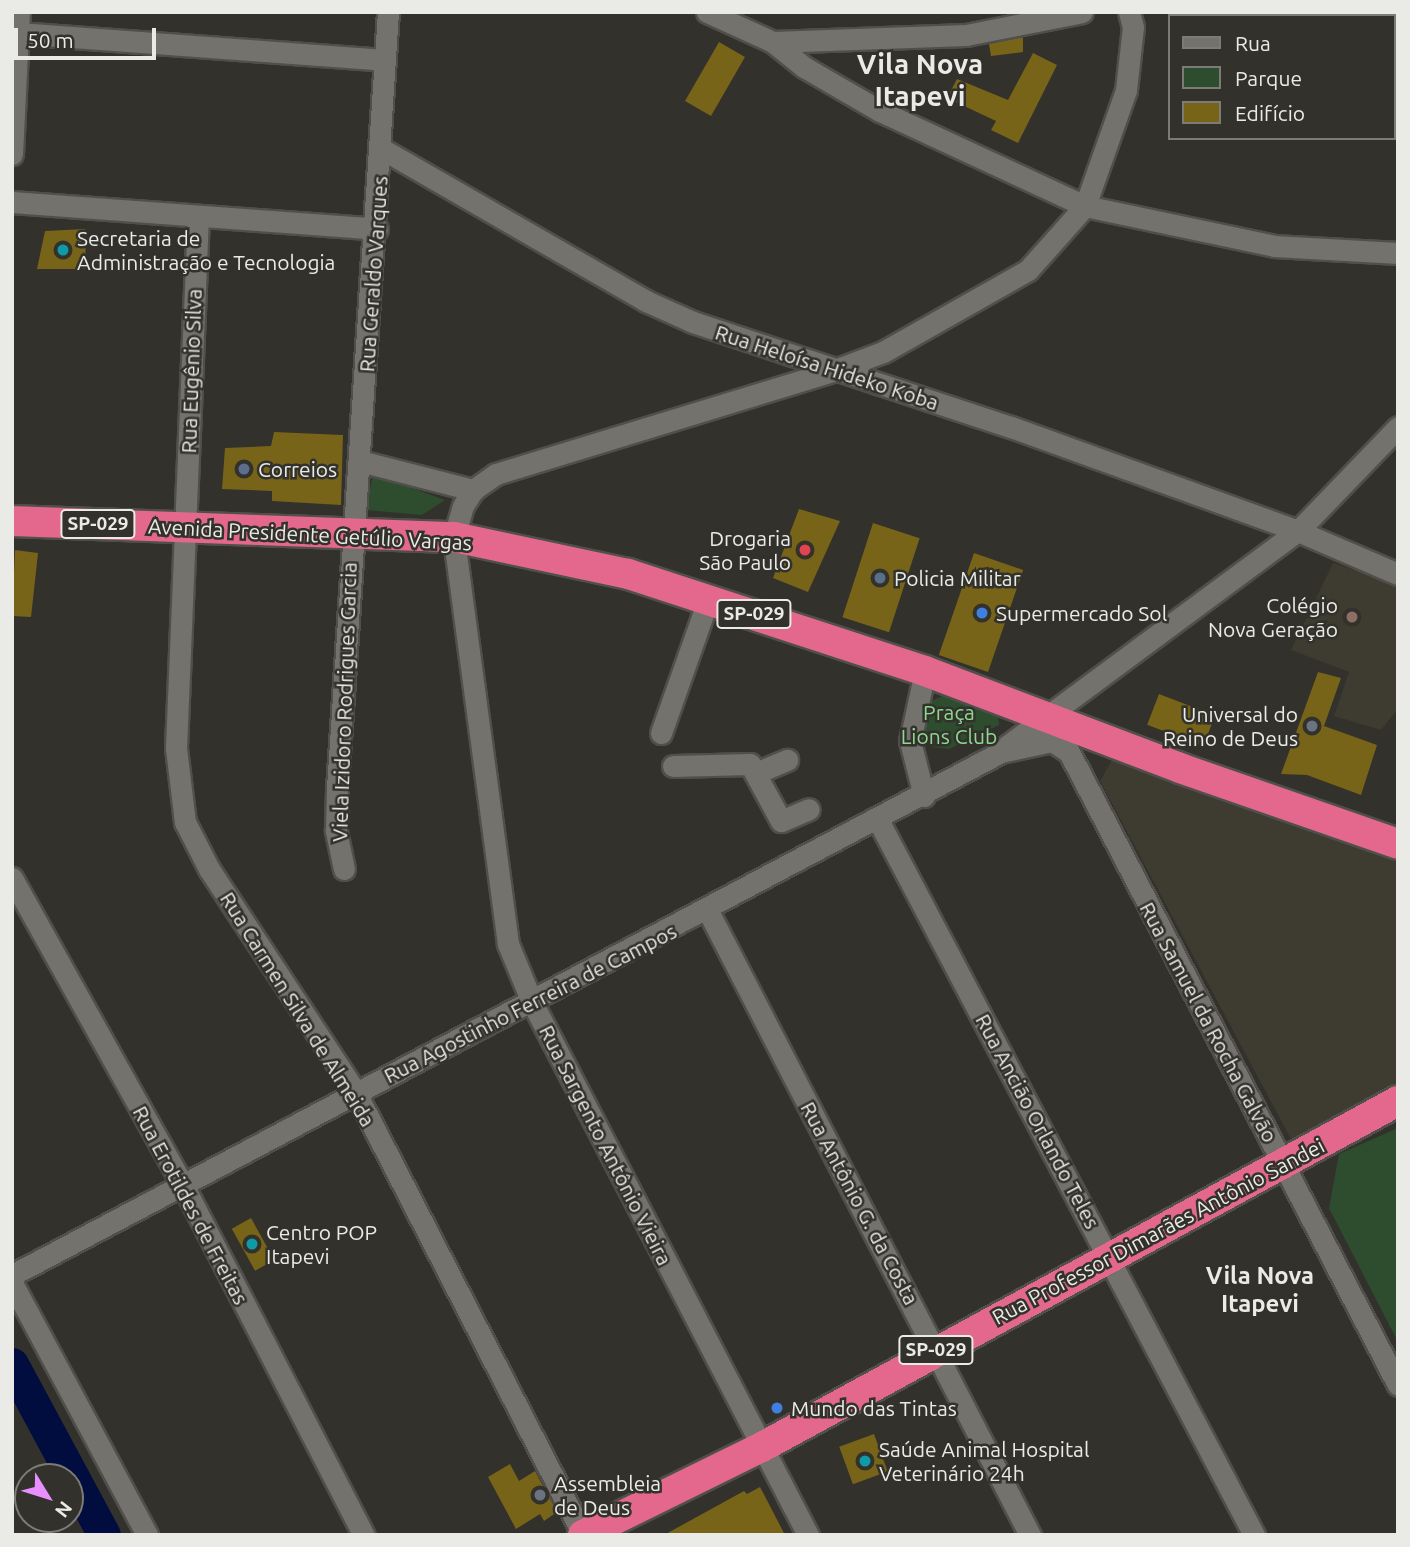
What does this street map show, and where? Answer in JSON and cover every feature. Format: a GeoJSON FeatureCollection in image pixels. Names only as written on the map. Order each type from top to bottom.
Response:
{"type":"FeatureCollection","features":[{"type":"Feature","properties":{"kind":"highway","name":"Avenida Presidente Getúlio Vargas"},"geometry":{"type":"LineString","coordinates":[[12,521],[454,537],[628,574],[925,671],[1049,729],[1398,844]]}},
{"type":"Feature","properties":{"kind":"highway","name":"Rua Professor Dimarães Antônio Sandei"},"geometry":{"type":"LineString","coordinates":[[583,1535],[762,1447],[937,1349],[1112,1258],[1398,1101]]}},
{"type":"Feature","properties":{"kind":"street","name":"Rua Geraldo Varques"},"geometry":{"type":"LineString","coordinates":[[352,535],[377,229],[388,12]]}},
{"type":"Feature","properties":{"kind":"street"},"geometry":{"type":"LineString","coordinates":[[707,12],[773,43],[804,68],[880,111],[1085,206],[1274,246],[1398,253]]}},
{"type":"Feature","properties":{"kind":"street"},"geometry":{"type":"LineString","coordinates":[[773,43],[966,35],[1082,12]]}},
{"type":"Feature","properties":{"kind":"street"},"geometry":{"type":"LineString","coordinates":[[454,537],[463,506],[473,490],[523,463],[832,371],[883,352],[1028,270],[1085,206],[1126,90],[1133,27],[1129,12]]}},
{"type":"Feature","properties":{"kind":"street"},"geometry":{"type":"LineString","coordinates":[[12,154],[19,23],[384,60]]}},
{"type":"Feature","properties":{"kind":"street","name":"Rua Heloísa Hideko Koba"},"geometry":{"type":"LineString","coordinates":[[382,149],[646,300],[832,371],[1011,427],[1298,531],[1398,574]]}},
{"type":"Feature","properties":{"kind":"street"},"geometry":{"type":"LineString","coordinates":[[12,202],[377,229]]}},
{"type":"Feature","properties":{"kind":"street","name":"Rua Eugênio Silva"},"geometry":{"type":"LineString","coordinates":[[185,526],[198,216]]}},
{"type":"Feature","properties":{"kind":"street"},"geometry":{"type":"LineString","coordinates":[[1049,729],[1298,531],[1398,427]]}},
{"type":"Feature","properties":{"kind":"street"},"geometry":{"type":"LineString","coordinates":[[360,461],[473,490]]}},
{"type":"Feature","properties":{"kind":"street","name":"Rua Carmen Silva de Almeida"},"geometry":{"type":"LineString","coordinates":[[185,526],[176,748],[185,822],[209,869],[356,1093],[583,1535]]}},
{"type":"Feature","properties":{"kind":"street","name":"Viela Izidoro Rodrigues Garcia"},"geometry":{"type":"LineString","coordinates":[[344,869],[336,830],[352,535]]}},
{"type":"Feature","properties":{"kind":"street","name":"Rua Sargento Antônio Vieira"},"geometry":{"type":"LineString","coordinates":[[454,537],[508,944],[532,1002],[808,1535]]}},
{"type":"Feature","properties":{"kind":"street"},"geometry":{"type":"LineString","coordinates":[[661,733],[708,600]]}},
{"type":"Feature","properties":{"kind":"street"},"geometry":{"type":"LineString","coordinates":[[924,796],[910,741],[925,671]]}},
{"type":"Feature","properties":{"kind":"street","name":"Rua Agostinho Ferreira de Campos"},"geometry":{"type":"LineString","coordinates":[[12,1275],[708,911],[1001,752],[1049,729]]}},
{"type":"Feature","properties":{"kind":"street","name":"Rua Samuel da Rocha Galvão"},"geometry":{"type":"LineString","coordinates":[[1049,729],[1069,752],[1398,1360]]}},
{"type":"Feature","properties":{"kind":"street"},"geometry":{"type":"LineString","coordinates":[[756,773],[787,760]]}},
{"type":"Feature","properties":{"kind":"street"},"geometry":{"type":"LineString","coordinates":[[673,766],[747,764],[756,773],[781,821],[809,809]]}},
{"type":"Feature","properties":{"kind":"street","name":"Rua Ancião Orlando Teles"},"geometry":{"type":"LineString","coordinates":[[878,820],[1112,1258],[1254,1535]]}},
{"type":"Feature","properties":{"kind":"street","name":"Rua Erotildes de Freitas"},"geometry":{"type":"LineString","coordinates":[[12,878],[183,1185],[364,1535]]}},
{"type":"Feature","properties":{"kind":"street","name":"Rua Antônio G. da Costa"},"geometry":{"type":"LineString","coordinates":[[708,911],[937,1349],[1030,1535]]}},
{"type":"Feature","properties":{"kind":"street","name":"Rua Samuel da Rocha Galvão"},"geometry":{"type":"LineString","coordinates":[[1290,1161],[1398,1385]]}},
{"type":"Feature","properties":{"kind":"street"},"geometry":{"type":"LineString","coordinates":[[12,1283],[147,1535]]}},
{"type":"Feature","properties":{"kind":"shaded area","name":"Colégio Nova Geração"},"geometry":{"type":"Polygon","coordinates":[[[1333,563],[1398,584],[1398,709],[1381,730],[1334,716],[1349,672],[1291,650],[1333,563]]]}},
{"type":"Feature","properties":{"kind":"shaded area"},"geometry":{"type":"Polygon","coordinates":[[[1112,760],[1398,858],[1398,1083],[1292,1141],[1100,781],[1112,760]]]}},
{"type":"Feature","properties":{"kind":"green space"},"geometry":{"type":"Polygon","coordinates":[[[373,474],[445,500],[422,515],[366,510],[373,474]]]}},
{"type":"Feature","properties":{"kind":"green space","name":"Praça Lions Club"},"geometry":{"type":"Polygon","coordinates":[[[943,696],[998,714],[999,725],[949,749],[931,747],[925,729],[929,702],[943,696]]]}},
{"type":"Feature","properties":{"kind":"green space"},"geometry":{"type":"Polygon","coordinates":[[[1398,1128],[1398,1342],[1329,1208],[1339,1154],[1398,1128]]]}},
{"type":"Feature","properties":{"kind":"building"},"geometry":{"type":"Polygon","coordinates":[[[1023,38],[1023,52],[991,56],[989,44],[1023,38]]]}},
{"type":"Feature","properties":{"kind":"building"},"geometry":{"type":"Polygon","coordinates":[[[719,42],[745,57],[711,116],[685,101],[719,42]]]}},
{"type":"Feature","properties":{"kind":"building"},"geometry":{"type":"Polygon","coordinates":[[[1033,53],[1057,65],[1018,143],[991,130],[996,121],[947,98],[957,79],[1008,100],[1033,53]]]}},
{"type":"Feature","properties":{"kind":"building","name":"Secretaria de Administração e Tecnologia"},"geometry":{"type":"Polygon","coordinates":[[[85,229],[86,269],[37,269],[45,231],[85,229]]]}},
{"type":"Feature","properties":{"kind":"building"},"geometry":{"type":"Polygon","coordinates":[[[274,432],[343,435],[341,505],[272,501],[272,491],[222,489],[225,448],[271,446],[274,432]]]}},
{"type":"Feature","properties":{"kind":"building","name":"Drogaria São Paulo"},"geometry":{"type":"Polygon","coordinates":[[[799,509],[840,521],[808,592],[773,578],[799,509]]]}},
{"type":"Feature","properties":{"kind":"building","name":"Policia Militar"},"geometry":{"type":"Polygon","coordinates":[[[873,523],[920,538],[889,632],[842,617],[873,523]]]}},
{"type":"Feature","properties":{"kind":"building"},"geometry":{"type":"Polygon","coordinates":[[[15,550],[38,553],[31,617],[12,616],[15,550]]]}},
{"type":"Feature","properties":{"kind":"building","name":"Supermercado Sol"},"geometry":{"type":"Polygon","coordinates":[[[974,553],[1023,570],[988,672],[939,655],[974,553]]]}},
{"type":"Feature","properties":{"kind":"building"},"geometry":{"type":"Polygon","coordinates":[[[1318,672],[1341,678],[1324,726],[1377,745],[1361,795],[1307,775],[1281,774],[1318,672]]]}},
{"type":"Feature","properties":{"kind":"building"},"geometry":{"type":"Polygon","coordinates":[[[1159,694],[1215,716],[1203,746],[1147,725],[1159,694]]]}},
{"type":"Feature","properties":{"kind":"building","name":"Centro POP Itapevi"},"geometry":{"type":"Polygon","coordinates":[[[251,1218],[274,1260],[255,1271],[232,1229],[251,1218]]]}},
{"type":"Feature","properties":{"kind":"building","name":"Saúde Animal Hospital Veterinário 24h"},"geometry":{"type":"Polygon","coordinates":[[[874,1434],[888,1472],[853,1484],[839,1447],[874,1434]]]}},
{"type":"Feature","properties":{"kind":"building"},"geometry":{"type":"Polygon","coordinates":[[[510,1464],[519,1481],[535,1471],[557,1512],[544,1521],[540,1514],[516,1529],[488,1477],[510,1464]]]}},
{"type":"Feature","properties":{"kind":"building"},"geometry":{"type":"Polygon","coordinates":[[[760,1487],[785,1535],[664,1535],[744,1491],[747,1494],[760,1487]]]}},
{"type":"Feature","properties":{"kind":"waterway"},"geometry":{"type":"LineString","coordinates":[[12,1364],[104,1535]]}},
{"type":"Feature","properties":{"kind":"place","name":"Secretaria de Administração e Tecnologia"},"geometry":{"type":"Point","coordinates":[63,250]}},
{"type":"Feature","properties":{"kind":"place","name":"Correios"},"geometry":{"type":"Point","coordinates":[244,469]}},
{"type":"Feature","properties":{"kind":"place","name":"Drogaria São Paulo"},"geometry":{"type":"Point","coordinates":[805,550]}},
{"type":"Feature","properties":{"kind":"place","name":"Policia Militar"},"geometry":{"type":"Point","coordinates":[880,578]}},
{"type":"Feature","properties":{"kind":"place","name":"Supermercado Sol"},"geometry":{"type":"Point","coordinates":[982,613]}},
{"type":"Feature","properties":{"kind":"place","name":"Colégio Nova Geração"},"geometry":{"type":"Point","coordinates":[1352,617]}},
{"type":"Feature","properties":{"kind":"place","name":"Universal do Reino de Deus"},"geometry":{"type":"Point","coordinates":[1312,726]}},
{"type":"Feature","properties":{"kind":"place","name":"Centro POP Itapevi"},"geometry":{"type":"Point","coordinates":[252,1244]}},
{"type":"Feature","properties":{"kind":"place","name":"Mundo das Tintas"},"geometry":{"type":"Point","coordinates":[777,1408]}},
{"type":"Feature","properties":{"kind":"place","name":"Saúde Animal Hospital Veterinário 24h"},"geometry":{"type":"Point","coordinates":[865,1461]}},
{"type":"Feature","properties":{"kind":"place","name":"Assembleia de Deus"},"geometry":{"type":"Point","coordinates":[540,1495]}},
{"type":"Feature","properties":{"kind":"district","name":"Vila Nova Itapevi"},"geometry":{"type":"Point","coordinates":[920,80]}},
{"type":"Feature","properties":{"kind":"district","name":"Vila Nova Itapevi"},"geometry":{"type":"Point","coordinates":[1260,1290]}}]}
